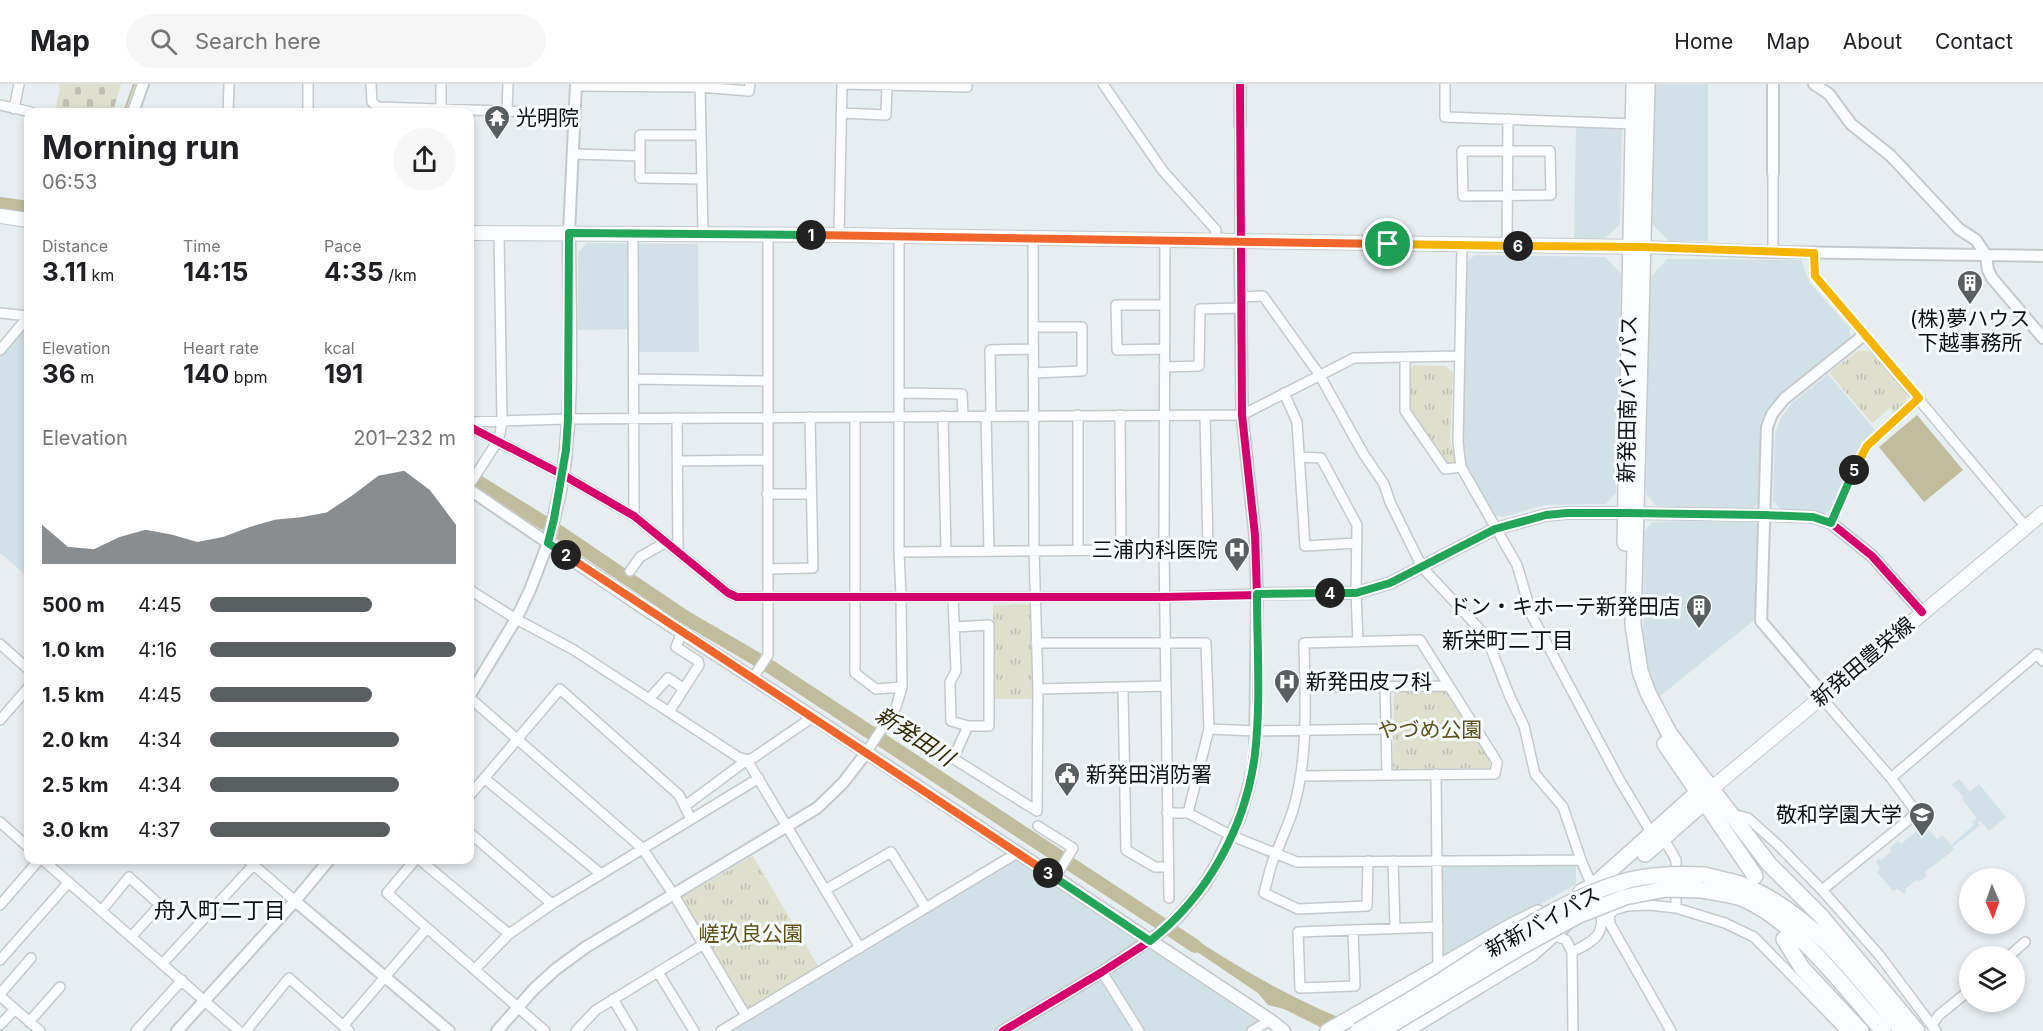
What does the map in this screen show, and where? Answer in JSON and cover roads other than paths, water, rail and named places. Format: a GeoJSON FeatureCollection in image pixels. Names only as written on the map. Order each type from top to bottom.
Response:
{"type":"FeatureCollection","features":[{"type":"Feature","properties":{"kind":"highway","name":"新発田南バイパス"},"geometry":{"type":"LineString","coordinates":[[1634,84],[1637,247]]}},
{"type":"Feature","properties":{"kind":"highway","name":"新発田南バイパス"},"geometry":{"type":"LineString","coordinates":[[1647,84],[1637,247],[1631,513],[1633,625],[1640,671],[1648,693],[1704,795]]}},
{"type":"Feature","properties":{"kind":"highway"},"geometry":{"type":"LineString","coordinates":[[1704,795],[1730,814],[1769,864],[1821,916],[1917,1031]]}},
{"type":"Feature","properties":{"kind":"highway"},"geometry":{"type":"LineString","coordinates":[[1404,1031],[1531,954],[1595,891],[1651,828],[1704,795]]}},
{"type":"Feature","properties":{"kind":"highway"},"geometry":{"type":"LineString","coordinates":[[1704,795],[1755,876]]}},
{"type":"Feature","properties":{"kind":"highway"},"geometry":{"type":"LineString","coordinates":[[1328,1031],[1510,927],[1595,891],[1704,795]]}},
{"type":"Feature","properties":{"kind":"highway","name":"新新バイパス"},"geometry":{"type":"LineString","coordinates":[[1358,1031],[1512,935],[1575,900],[1622,882],[1665,874],[1704,875],[1747,886],[1790,909],[1835,949],[1902,1031]]}},
{"type":"Feature","properties":{"kind":"highway","name":"新新バイパス"},"geometry":{"type":"LineString","coordinates":[[1381,1031],[1519,948],[1580,915],[1625,897],[1666,889],[1701,890],[1745,900],[1782,922],[1823,963],[1883,1031]]}},
{"type":"Feature","properties":{"kind":"highway"},"geometry":{"type":"LineString","coordinates":[[1784,939],[1802,968],[1861,1031]]}},
{"type":"Feature","properties":{"kind":"main road"},"geometry":{"type":"LineString","coordinates":[[0,216],[24,219]]}},
{"type":"Feature","properties":{"kind":"main road"},"geometry":{"type":"LineString","coordinates":[[474,233],[703,233],[1637,247]]}},
{"type":"Feature","properties":{"kind":"main road"},"geometry":{"type":"LineString","coordinates":[[569,233],[568,419],[562,476],[549,539],[682,632],[756,673],[813,717],[869,749],[1017,853],[1284,1031]]}},
{"type":"Feature","properties":{"kind":"main road","name":"新発田豊栄線"},"geometry":{"type":"LineString","coordinates":[[1704,795],[2043,513]]}},
{"type":"Feature","properties":{"kind":"street"},"geometry":{"type":"LineString","coordinates":[[14,109],[19,84]]}},
{"type":"Feature","properties":{"kind":"street"},"geometry":{"type":"LineString","coordinates":[[134,108],[143,84]]}},
{"type":"Feature","properties":{"kind":"street"},"geometry":{"type":"LineString","coordinates":[[228,108],[229,84]]}},
{"type":"Feature","properties":{"kind":"street"},"geometry":{"type":"LineString","coordinates":[[308,84],[308,108]]}},
{"type":"Feature","properties":{"kind":"street"},"geometry":{"type":"LineString","coordinates":[[371,84],[372,102],[378,107],[394,108]]}},
{"type":"Feature","properties":{"kind":"street"},"geometry":{"type":"LineString","coordinates":[[441,84],[441,108]]}},
{"type":"Feature","properties":{"kind":"street"},"geometry":{"type":"LineString","coordinates":[[507,111],[508,84]]}},
{"type":"Feature","properties":{"kind":"street"},"geometry":{"type":"LineString","coordinates":[[569,233],[576,85],[700,86],[750,91],[750,84]]}},
{"type":"Feature","properties":{"kind":"street"},"geometry":{"type":"LineString","coordinates":[[838,235],[842,84],[967,87],[967,84]]}},
{"type":"Feature","properties":{"kind":"street"},"geometry":{"type":"LineString","coordinates":[[1102,84],[1164,171],[1216,230],[1215,242]]}},
{"type":"Feature","properties":{"kind":"street"},"geometry":{"type":"LineString","coordinates":[[1003,1031],[1150,941],[1178,917],[1203,887],[1232,836],[1249,785],[1257,731],[1257,594],[1255,536],[1242,415],[1240,84]]}},
{"type":"Feature","properties":{"kind":"street"},"geometry":{"type":"LineString","coordinates":[[1445,84],[1445,117],[1634,123]]}},
{"type":"Feature","properties":{"kind":"street"},"geometry":{"type":"LineString","coordinates":[[1773,84],[1773,252]]}},
{"type":"Feature","properties":{"kind":"street"},"geometry":{"type":"LineString","coordinates":[[1814,84],[1829,94],[1851,123],[1891,156],[1959,229],[1976,240],[1986,255],[1988,270],[1992,278],[2043,338]]}},
{"type":"Feature","properties":{"kind":"street"},"geometry":{"type":"LineString","coordinates":[[841,113],[885,116],[887,85]]}},
{"type":"Feature","properties":{"kind":"street"},"geometry":{"type":"LineString","coordinates":[[700,86],[703,233]]}},
{"type":"Feature","properties":{"kind":"street"},"geometry":{"type":"LineString","coordinates":[[0,105],[24,111]]}},
{"type":"Feature","properties":{"kind":"street"},"geometry":{"type":"LineString","coordinates":[[474,111],[531,112]]}},
{"type":"Feature","properties":{"kind":"street"},"geometry":{"type":"LineString","coordinates":[[1507,246],[1508,119]]}},
{"type":"Feature","properties":{"kind":"street"},"geometry":{"type":"LineString","coordinates":[[701,135],[640,135],[640,178],[702,179]]}},
{"type":"Feature","properties":{"kind":"street"},"geometry":{"type":"LineString","coordinates":[[1462,151],[1550,151],[1551,195],[1507,196],[1463,196],[1462,151]]}},
{"type":"Feature","properties":{"kind":"street"},"geometry":{"type":"LineString","coordinates":[[574,154],[640,156]]}},
{"type":"Feature","properties":{"kind":"street"},"geometry":{"type":"LineString","coordinates":[[474,477],[497,442],[502,420],[499,233]]}},
{"type":"Feature","properties":{"kind":"street"},"geometry":{"type":"LineString","coordinates":[[633,233],[634,516]]}},
{"type":"Feature","properties":{"kind":"street"},"geometry":{"type":"LineString","coordinates":[[756,673],[768,655],[768,235]]}},
{"type":"Feature","properties":{"kind":"street"},"geometry":{"type":"LineString","coordinates":[[497,1031],[556,969],[586,948],[817,808],[843,783],[890,719],[902,687],[902,596],[899,552],[898,236]]}},
{"type":"Feature","properties":{"kind":"street"},"geometry":{"type":"LineString","coordinates":[[890,719],[1037,811],[1038,689],[1034,596],[1033,238]]}},
{"type":"Feature","properties":{"kind":"street"},"geometry":{"type":"LineString","coordinates":[[1165,241],[1164,597],[1169,898]]}},
{"type":"Feature","properties":{"kind":"street"},"geometry":{"type":"LineString","coordinates":[[1462,246],[1458,442],[1461,467],[1517,565],[1532,616],[1619,779],[1651,828]]}},
{"type":"Feature","properties":{"kind":"street"},"geometry":{"type":"LineString","coordinates":[[1637,247],[1814,253],[2043,256]]}},
{"type":"Feature","properties":{"kind":"street"},"geometry":{"type":"LineString","coordinates":[[1814,253],[1815,276],[2026,527]]}},
{"type":"Feature","properties":{"kind":"street"},"geometry":{"type":"LineString","coordinates":[[1164,367],[1199,366],[1200,309],[1241,303],[1263,296],[1319,374],[1363,453],[1384,484],[1390,502],[1422,567],[1486,636],[1524,726],[1535,774],[1563,807],[1581,860],[1606,918],[1671,1031]]}},
{"type":"Feature","properties":{"kind":"street"},"geometry":{"type":"LineString","coordinates":[[1164,349],[1117,350],[1116,305],[1165,305]]}},
{"type":"Feature","properties":{"kind":"street"},"geometry":{"type":"LineString","coordinates":[[2,312],[24,315]]}},
{"type":"Feature","properties":{"kind":"street"},"geometry":{"type":"LineString","coordinates":[[0,350],[24,321]]}},
{"type":"Feature","properties":{"kind":"street"},"geometry":{"type":"LineString","coordinates":[[1033,327],[1082,327],[1082,370],[1033,373]]}},
{"type":"Feature","properties":{"kind":"street"},"geometry":{"type":"LineString","coordinates":[[1822,891],[1917,813],[1891,778],[1761,621],[1767,427],[1772,414],[1784,399],[1864,335]]}},
{"type":"Feature","properties":{"kind":"street"},"geometry":{"type":"LineString","coordinates":[[988,550],[990,350],[1033,349]]}},
{"type":"Feature","properties":{"kind":"street"},"geometry":{"type":"LineString","coordinates":[[474,422],[767,417],[1242,415],[1354,358],[1459,356]]}},
{"type":"Feature","properties":{"kind":"street"},"geometry":{"type":"LineString","coordinates":[[1405,357],[1405,411],[1445,469],[1461,467]]}},
{"type":"Feature","properties":{"kind":"street"},"geometry":{"type":"LineString","coordinates":[[634,379],[767,381]]}},
{"type":"Feature","properties":{"kind":"street"},"geometry":{"type":"LineString","coordinates":[[900,393],[962,394],[963,416]]}},
{"type":"Feature","properties":{"kind":"street"},"geometry":{"type":"LineString","coordinates":[[1284,393],[1297,422],[1305,546],[1356,543]]}},
{"type":"Feature","properties":{"kind":"street"},"geometry":{"type":"LineString","coordinates":[[1831,523],[1856,465],[1867,446],[1919,398]]}},
{"type":"Feature","properties":{"kind":"street"},"geometry":{"type":"LineString","coordinates":[[1078,415],[1078,550]]}},
{"type":"Feature","properties":{"kind":"street"},"geometry":{"type":"LineString","coordinates":[[1120,415],[1121,550]]}},
{"type":"Feature","properties":{"kind":"street"},"geometry":{"type":"LineString","coordinates":[[899,552],[1208,547],[1205,415]]}},
{"type":"Feature","properties":{"kind":"street"},"geometry":{"type":"LineString","coordinates":[[943,416],[946,551]]}},
{"type":"Feature","properties":{"kind":"street"},"geometry":{"type":"LineString","coordinates":[[768,569],[813,568],[810,417]]}},
{"type":"Feature","properties":{"kind":"street"},"geometry":{"type":"LineString","coordinates":[[855,417],[855,673],[876,689],[902,687]]}},
{"type":"Feature","properties":{"kind":"street"},"geometry":{"type":"LineString","coordinates":[[677,418],[678,551]]}},
{"type":"Feature","properties":{"kind":"street"},"geometry":{"type":"LineString","coordinates":[[474,429],[634,516],[728,593],[737,597],[1164,597],[1356,593],[1390,583],[1495,529],[1546,515],[1631,513],[1813,517],[1831,523],[1872,555],[1922,612]]}},
{"type":"Feature","properties":{"kind":"street"},"geometry":{"type":"LineString","coordinates":[[1299,457],[1321,458],[1357,525],[1358,642]]}},
{"type":"Feature","properties":{"kind":"street"},"geometry":{"type":"LineString","coordinates":[[678,461],[767,460]]}},
{"type":"Feature","properties":{"kind":"street"},"geometry":{"type":"LineString","coordinates":[[474,492],[549,539],[530,590],[516,619],[474,690]]}},
{"type":"Feature","properties":{"kind":"street"},"geometry":{"type":"LineString","coordinates":[[767,494],[811,494]]}},
{"type":"Feature","properties":{"kind":"street"},"geometry":{"type":"LineString","coordinates":[[630,571],[640,557],[666,542]]}},
{"type":"Feature","properties":{"kind":"street"},"geometry":{"type":"LineString","coordinates":[[474,593],[516,619],[574,650],[738,757],[747,760],[860,948]]}},
{"type":"Feature","properties":{"kind":"street"},"geometry":{"type":"LineString","coordinates":[[953,597],[954,627],[956,671],[950,682],[951,721],[968,726],[989,726],[989,625],[954,627]]}},
{"type":"Feature","properties":{"kind":"street"},"geometry":{"type":"LineString","coordinates":[[669,712],[699,665],[698,661],[676,647],[682,632]]}},
{"type":"Feature","properties":{"kind":"street"},"geometry":{"type":"LineString","coordinates":[[1300,776],[1495,774],[1497,762],[1420,640],[1304,644],[1305,730],[1300,776],[1293,808],[1264,893],[1298,909],[1367,906],[1368,861]]}},
{"type":"Feature","properties":{"kind":"street"},"geometry":{"type":"LineString","coordinates":[[1036,643],[1206,643],[1209,729],[1188,813]]}},
{"type":"Feature","properties":{"kind":"street"},"geometry":{"type":"LineString","coordinates":[[0,644],[24,665]]}},
{"type":"Feature","properties":{"kind":"street"},"geometry":{"type":"LineString","coordinates":[[1891,778],[2037,654],[2043,661]]}},
{"type":"Feature","properties":{"kind":"street"},"geometry":{"type":"LineString","coordinates":[[649,699],[668,678],[683,688]]}},
{"type":"Feature","properties":{"kind":"street"},"geometry":{"type":"LineString","coordinates":[[1038,689],[1166,686]]}},
{"type":"Feature","properties":{"kind":"street"},"geometry":{"type":"LineString","coordinates":[[1385,686],[1387,775]]}},
{"type":"Feature","properties":{"kind":"street"},"geometry":{"type":"LineString","coordinates":[[1305,687],[1449,686]]}},
{"type":"Feature","properties":{"kind":"street"},"geometry":{"type":"LineString","coordinates":[[474,790],[560,688],[679,795],[691,819]]}},
{"type":"Feature","properties":{"kind":"street"},"geometry":{"type":"LineString","coordinates":[[1123,688],[1126,850],[1155,867],[1168,867]]}},
{"type":"Feature","properties":{"kind":"street"},"geometry":{"type":"LineString","coordinates":[[0,720],[24,693]]}},
{"type":"Feature","properties":{"kind":"street"},"geometry":{"type":"LineString","coordinates":[[474,701],[642,848],[674,895],[746,1016]]}},
{"type":"Feature","properties":{"kind":"street"},"geometry":{"type":"LineString","coordinates":[[0,702],[9,710]]}},
{"type":"Feature","properties":{"kind":"street"},"geometry":{"type":"LineString","coordinates":[[685,806],[747,760],[813,717]]}},
{"type":"Feature","properties":{"kind":"street"},"geometry":{"type":"LineString","coordinates":[[953,759],[968,726]]}},
{"type":"Feature","properties":{"kind":"street"},"geometry":{"type":"LineString","coordinates":[[1209,729],[1257,731],[1386,729]]}},
{"type":"Feature","properties":{"kind":"street"},"geometry":{"type":"LineString","coordinates":[[1436,774],[1438,967]]}},
{"type":"Feature","properties":{"kind":"street"},"geometry":{"type":"LineString","coordinates":[[484,778],[601,874]]}},
{"type":"Feature","properties":{"kind":"street"},"geometry":{"type":"LineString","coordinates":[[475,969],[509,934],[552,904],[759,778]]}},
{"type":"Feature","properties":{"kind":"street"},"geometry":{"type":"LineString","coordinates":[[1167,813],[1188,813],[1232,836],[1297,862],[1581,860]]}},
{"type":"Feature","properties":{"kind":"street"},"geometry":{"type":"LineString","coordinates":[[1730,814],[1748,818],[1778,845],[1822,891],[1880,956],[1934,1028]]}},
{"type":"Feature","properties":{"kind":"street"},"geometry":{"type":"LineString","coordinates":[[0,822],[24,843]]}},
{"type":"Feature","properties":{"kind":"street"},"geometry":{"type":"LineString","coordinates":[[1038,826],[1073,848],[1055,878]]}},
{"type":"Feature","properties":{"kind":"street"},"geometry":{"type":"LineString","coordinates":[[474,836],[552,904]]}},
{"type":"Feature","properties":{"kind":"street"},"geometry":{"type":"LineString","coordinates":[[1667,844],[1676,860],[1676,908]]}},
{"type":"Feature","properties":{"kind":"street"},"geometry":{"type":"LineString","coordinates":[[825,890],[891,852],[926,908]]}},
{"type":"Feature","properties":{"kind":"street"},"geometry":{"type":"LineString","coordinates":[[721,1031],[1017,853]]}},
{"type":"Feature","properties":{"kind":"street"},"geometry":{"type":"LineString","coordinates":[[1393,861],[1395,928]]}},
{"type":"Feature","properties":{"kind":"street"},"geometry":{"type":"LineString","coordinates":[[0,905],[37,864]]}},
{"type":"Feature","properties":{"kind":"street"},"geometry":{"type":"LineString","coordinates":[[46,864],[205,999],[239,1031]]}},
{"type":"Feature","properties":{"kind":"street"},"geometry":{"type":"LineString","coordinates":[[163,963],[250,864]]}},
{"type":"Feature","properties":{"kind":"street"},"geometry":{"type":"LineString","coordinates":[[256,864],[295,901],[449,1031]]}},
{"type":"Feature","properties":{"kind":"street"},"geometry":{"type":"LineString","coordinates":[[177,1031],[326,864]]}},
{"type":"Feature","properties":{"kind":"street"},"geometry":{"type":"LineString","coordinates":[[412,864],[387,893],[545,1031]]}},
{"type":"Feature","properties":{"kind":"street"},"geometry":{"type":"LineString","coordinates":[[425,864],[509,934]]}},
{"type":"Feature","properties":{"kind":"street"},"geometry":{"type":"LineString","coordinates":[[102,910],[129,877],[160,905],[132,936]]}},
{"type":"Feature","properties":{"kind":"street"},"geometry":{"type":"LineString","coordinates":[[0,960],[69,882]]}},
{"type":"Feature","properties":{"kind":"street"},"geometry":{"type":"LineString","coordinates":[[1572,952],[1589,943],[1597,935],[1606,918],[1614,910],[1627,906],[1649,905],[1676,908],[1725,923],[1754,937],[1824,1005],[1846,1031]]}},
{"type":"Feature","properties":{"kind":"street"},"geometry":{"type":"LineString","coordinates":[[1353,930],[1355,986],[1300,988],[1298,932],[1395,928],[1438,927]]}},
{"type":"Feature","properties":{"kind":"street"},"geometry":{"type":"LineString","coordinates":[[246,1031],[289,978],[346,1028],[427,928]]}},
{"type":"Feature","properties":{"kind":"street"},"geometry":{"type":"LineString","coordinates":[[1552,935],[1566,940],[1572,952],[1573,1031]]}},
{"type":"Feature","properties":{"kind":"street"},"geometry":{"type":"LineString","coordinates":[[2020,946],[2025,942]]}},
{"type":"Feature","properties":{"kind":"street"},"geometry":{"type":"LineString","coordinates":[[576,1031],[596,1010],[704,944]]}},
{"type":"Feature","properties":{"kind":"street"},"geometry":{"type":"LineString","coordinates":[[1872,964],[1880,956]]}},
{"type":"Feature","properties":{"kind":"street"},"geometry":{"type":"LineString","coordinates":[[31,958],[0,995],[40,1031]]}},
{"type":"Feature","properties":{"kind":"street"},"geometry":{"type":"LineString","coordinates":[[658,972],[694,1031]]}},
{"type":"Feature","properties":{"kind":"street"},"geometry":{"type":"LineString","coordinates":[[1102,972],[1139,1031]]}},
{"type":"Feature","properties":{"kind":"street"},"geometry":{"type":"LineString","coordinates":[[136,1031],[182,980]]}},
{"type":"Feature","properties":{"kind":"street"},"geometry":{"type":"LineString","coordinates":[[29,1022],[60,987]]}},
{"type":"Feature","properties":{"kind":"street"},"geometry":{"type":"LineString","coordinates":[[614,999],[632,1031]]}},
{"type":"Feature","properties":{"kind":"street"},"geometry":{"type":"LineString","coordinates":[[1934,1028],[1939,1015],[1959,999]]}},
{"type":"Feature","properties":{"kind":"street"},"geometry":{"type":"LineString","coordinates":[[0,1025],[15,1010]]}},
{"type":"Feature","properties":{"kind":"street"},"geometry":{"type":"LineString","coordinates":[[1251,1031],[1270,1020]]}},
{"type":"Feature","properties":{"kind":"waterway"},"geometry":{"type":"LineString","coordinates":[[125,108],[134,84]]}},
{"type":"Feature","properties":{"kind":"waterway","name":"新発田川"},"geometry":{"type":"LineString","coordinates":[[0,204],[24,207]]}},
{"type":"Feature","properties":{"kind":"waterway","name":"新発田川"},"geometry":{"type":"LineString","coordinates":[[474,479],[562,534],[683,616],[772,668],[1195,946]]}},
{"type":"Feature","properties":{"kind":"place","name":"光明院"},"geometry":{"type":"Point","coordinates":[497,141]}},
{"type":"Feature","properties":{"kind":"place","name":"(株)夢ハウス 下越事務所"},"geometry":{"type":"Point","coordinates":[1970,306]}},
{"type":"Feature","properties":{"kind":"place","name":"三浦内科医院"},"geometry":{"type":"Point","coordinates":[1237,573]}},
{"type":"Feature","properties":{"kind":"place","name":"ドン・キホーテ新発田店"},"geometry":{"type":"Point","coordinates":[1699,630]}},
{"type":"Feature","properties":{"kind":"place","name":"新発田皮フ科"},"geometry":{"type":"Point","coordinates":[1287,705]}},
{"type":"Feature","properties":{"kind":"place","name":"新発田消防署"},"geometry":{"type":"Point","coordinates":[1067,798]}},
{"type":"Feature","properties":{"kind":"place","name":"敬和学園大学"},"geometry":{"type":"Point","coordinates":[1922,838]}},
{"type":"Feature","properties":{"kind":"district","name":"新栄町二丁目"},"geometry":{"type":"Point","coordinates":[1508,640]}},
{"type":"Feature","properties":{"kind":"district","name":"舟入町二丁目"},"geometry":{"type":"Point","coordinates":[220,910]}},
{"type":"Feature","properties":{"kind":"park label","name":"やづめ公園"},"geometry":{"type":"Point","coordinates":[1430,730]}},
{"type":"Feature","properties":{"kind":"park label","name":"嵯玖良公園"},"geometry":{"type":"Point","coordinates":[751,934]}}]}
